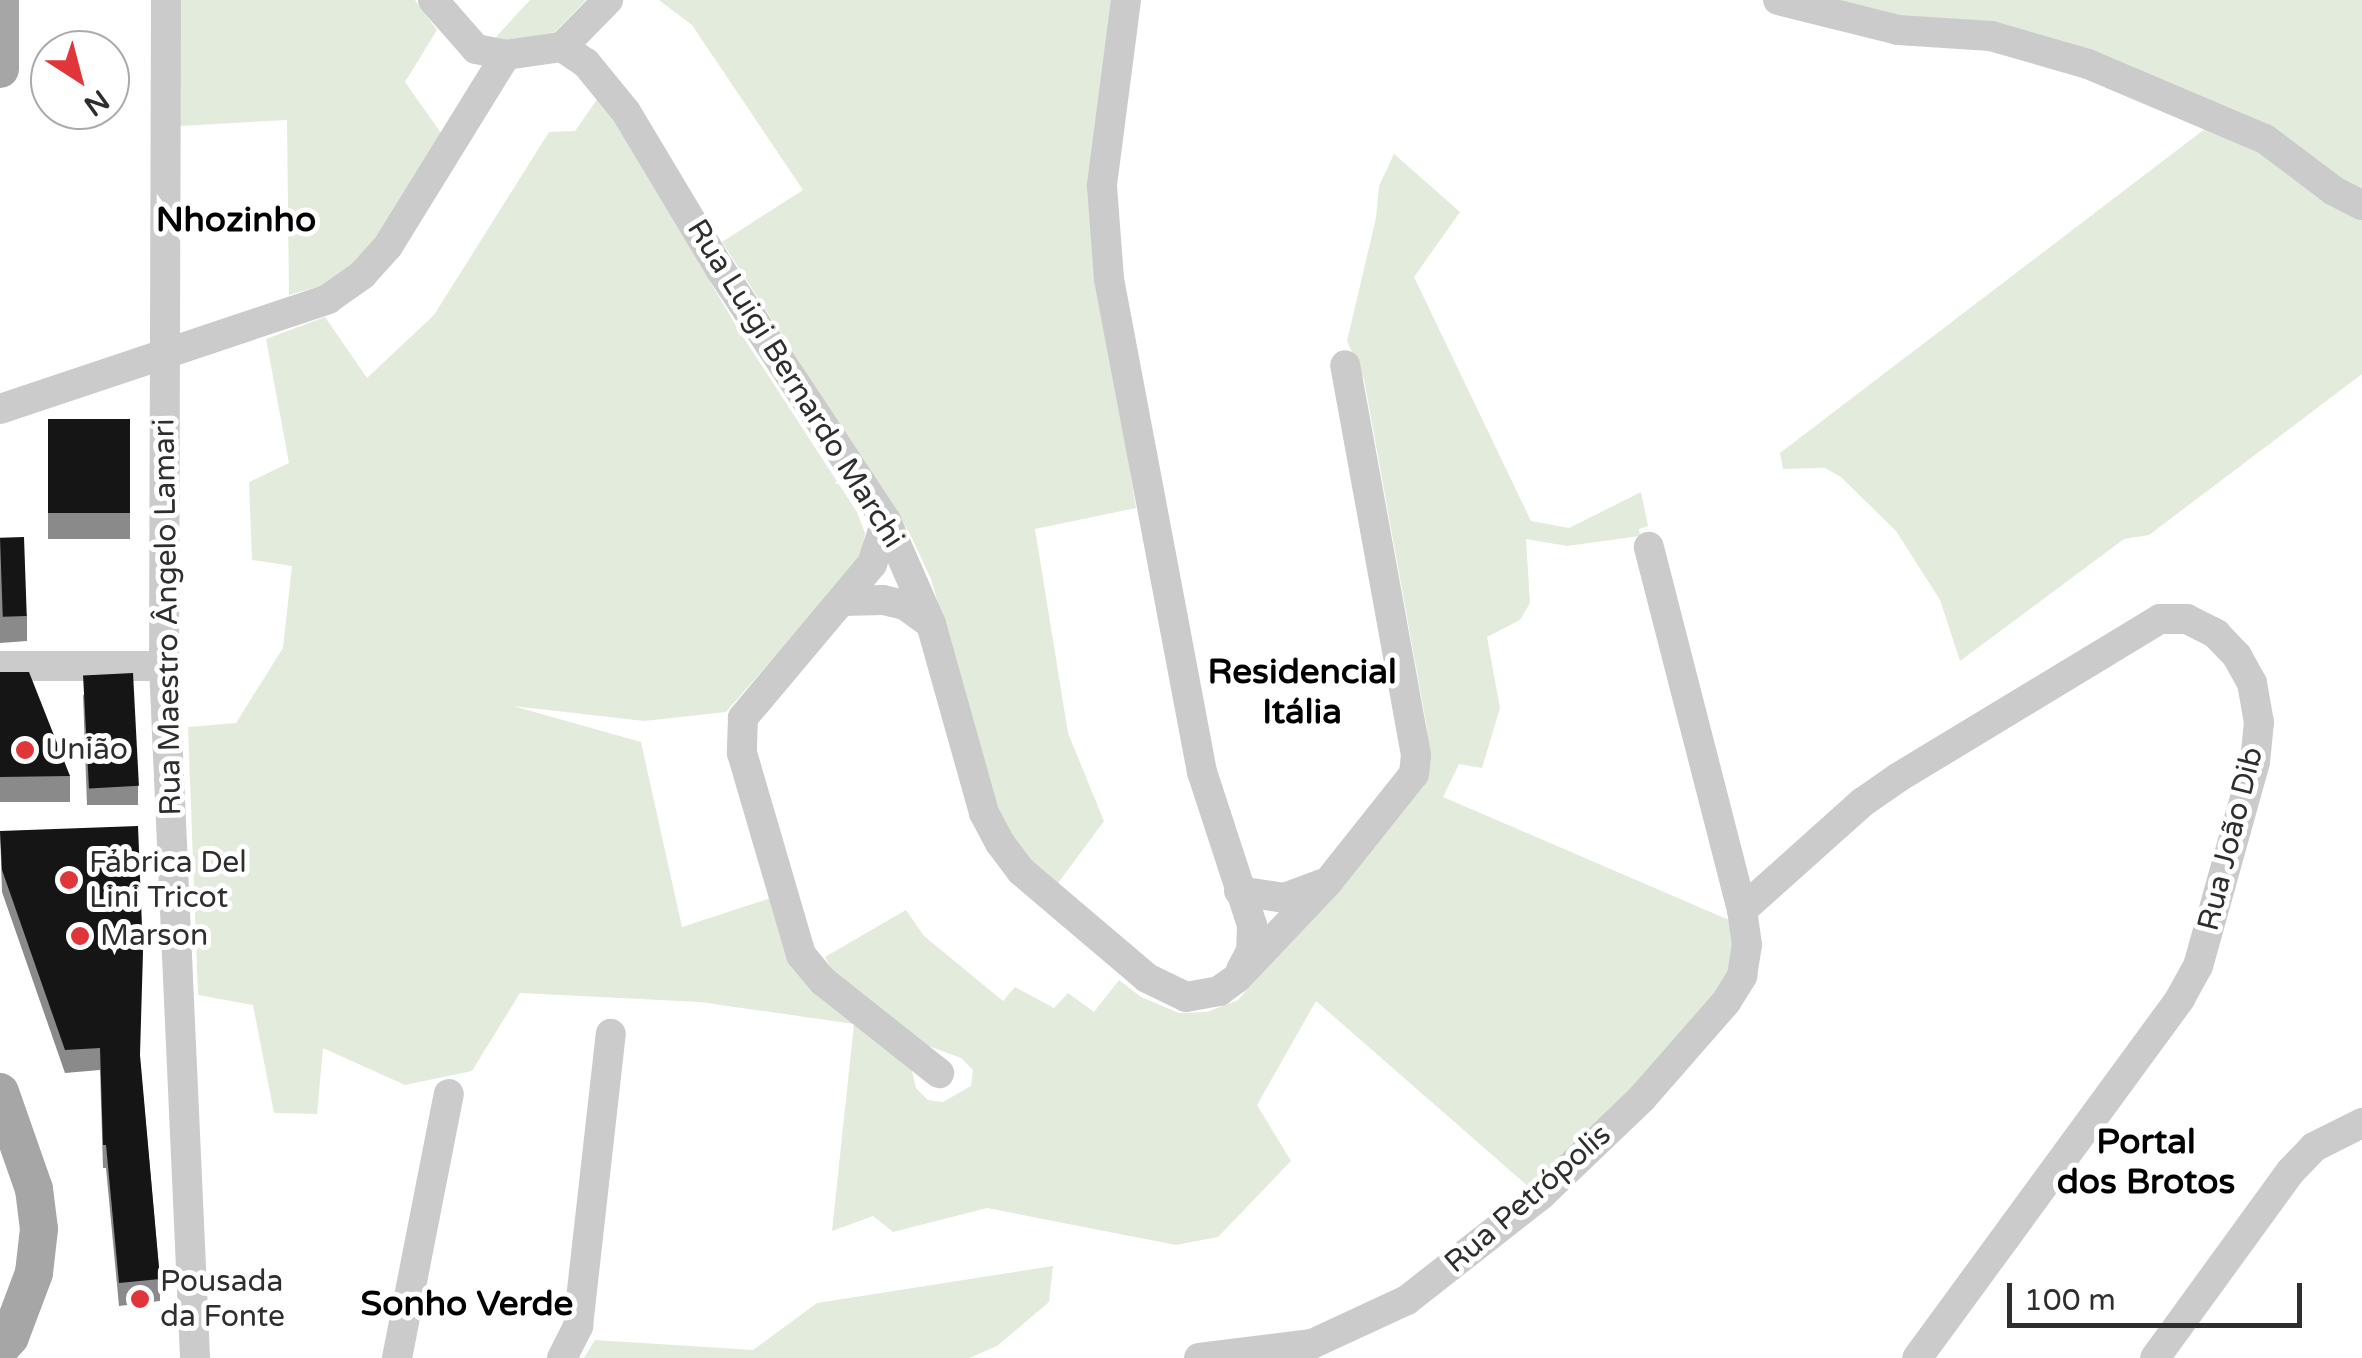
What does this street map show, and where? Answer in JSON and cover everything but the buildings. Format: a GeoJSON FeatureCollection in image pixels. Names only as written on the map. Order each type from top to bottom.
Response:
{"type":"FeatureCollection","features":[{"type":"Feature","properties":{"kind":"main road"},"geometry":{"type":"LineString","coordinates":[[0,0],[0,69]]}},
{"type":"Feature","properties":{"kind":"main road"},"geometry":{"type":"LineString","coordinates":[[0,1092],[34,1189],[39,1230],[34,1273],[10,1336],[0,1348]]}},
{"type":"Feature","properties":{"kind":"street","name":"Rua Maestro Ângelo Lamari"},"geometry":{"type":"LineString","coordinates":[[166,0],[164,666],[194,1358]]}},
{"type":"Feature","properties":{"kind":"street"},"geometry":{"type":"LineString","coordinates":[[433,0],[476,48],[506,55],[562,47],[608,0]]}},
{"type":"Feature","properties":{"kind":"street"},"geometry":{"type":"LineString","coordinates":[[1126,0],[1102,186],[1109,279],[1202,772],[1253,938],[1237,978]]}},
{"type":"Feature","properties":{"kind":"street"},"geometry":{"type":"LineString","coordinates":[[1778,0],[1898,30],[1991,36],[2088,64],[2264,138],[2334,191],[2362,205]]}},
{"type":"Feature","properties":{"kind":"street","name":"Rua Luigi Bernardo Marchi"},"geometry":{"type":"LineString","coordinates":[[562,47],[586,64],[626,112],[720,269],[886,521],[931,624],[984,814],[1021,871],[1168,992],[1203,996],[1237,978],[1328,882],[1414,774],[1416,755],[1344,365]]}},
{"type":"Feature","properties":{"kind":"street"},"geometry":{"type":"LineString","coordinates":[[0,409],[328,299],[362,275],[388,246],[506,55]]}},
{"type":"Feature","properties":{"kind":"street"},"geometry":{"type":"LineString","coordinates":[[886,521],[872,564],[743,718],[742,753],[801,955],[824,982],[940,1072]]}},
{"type":"Feature","properties":{"kind":"street","name":"Rua Petrópolis"},"geometry":{"type":"LineString","coordinates":[[1199,1358],[1290,1348],[1338,1336],[1408,1300],[1542,1196],[1642,1098],[1726,1002],[1742,976],[1746,945],[1742,910],[1650,546]]}},
{"type":"Feature","properties":{"kind":"street"},"geometry":{"type":"LineString","coordinates":[[843,601],[884,600],[904,605],[931,624]]}},
{"type":"Feature","properties":{"kind":"street","name":"Rua João Dib"},"geometry":{"type":"LineString","coordinates":[[1742,910],[1863,802],[2160,619],[2187,619],[2216,634],[2237,656],[2252,683],[2258,722],[2255,762],[2198,966],[2180,1000],[1918,1358]]}},
{"type":"Feature","properties":{"kind":"street"},"geometry":{"type":"LineString","coordinates":[[0,666],[164,666]]}},
{"type":"Feature","properties":{"kind":"street"},"geometry":{"type":"LineString","coordinates":[[1239,891],[1284,898],[1328,882]]}},
{"type":"Feature","properties":{"kind":"street"},"geometry":{"type":"LineString","coordinates":[[562,1358],[578,1326],[611,1034]]}},
{"type":"Feature","properties":{"kind":"street"},"geometry":{"type":"LineString","coordinates":[[397,1358],[448,1094]]}},
{"type":"Feature","properties":{"kind":"street"},"geometry":{"type":"LineString","coordinates":[[2155,1358],[2291,1171],[2314,1147],[2362,1122]]}},
{"type":"Feature","properties":{"kind":"green space"},"geometry":{"type":"Polygon","coordinates":[[[178,0],[415,0],[437,30],[405,82],[443,136],[366,252],[346,272],[321,286],[289,295],[287,120],[180,126],[178,0]]]}},
{"type":"Feature","properties":{"kind":"green space"},"geometry":{"type":"Polygon","coordinates":[[[530,0],[586,0],[552,35],[525,41],[494,39],[530,0]]]}},
{"type":"Feature","properties":{"kind":"green space"},"geometry":{"type":"Polygon","coordinates":[[[659,0],[1113,0],[1092,237],[1136,508],[1035,529],[1068,733],[1104,821],[1056,886],[1027,864],[1003,828],[931,579],[909,532],[722,242],[803,190],[692,25],[659,0]]]}},
{"type":"Feature","properties":{"kind":"green space"},"geometry":{"type":"Polygon","coordinates":[[[1794,0],[2362,0],[2362,199],[2219,110],[1794,0]]]}},
{"type":"Feature","properties":{"kind":"green space"},"geometry":{"type":"Polygon","coordinates":[[[600,95],[738,329],[857,512],[865,533],[861,558],[726,712],[644,721],[513,706],[641,742],[682,927],[771,898],[912,1071],[916,1088],[928,1100],[943,1102],[971,1086],[973,1070],[961,1058],[923,1044],[837,978],[825,957],[906,910],[924,936],[1003,1001],[1015,987],[1054,1008],[1068,993],[1094,1012],[1119,980],[1141,997],[1179,1013],[1207,1012],[1238,1000],[1421,788],[1428,765],[1427,728],[1364,379],[1347,341],[1376,218],[1379,186],[1394,154],[1460,212],[1414,277],[1531,521],[1569,528],[1641,492],[1648,526],[1639,529],[1640,536],[1567,546],[1526,539],[1530,603],[1520,620],[1487,637],[1500,708],[1482,768],[1459,764],[1443,797],[1729,920],[1736,943],[1733,969],[1645,1082],[1529,1187],[1316,1001],[1257,1105],[1291,1161],[1218,1237],[1176,1245],[987,1208],[893,1232],[873,1216],[832,1231],[854,1024],[700,1002],[520,993],[472,1071],[405,1085],[323,1048],[317,1114],[274,1113],[253,1005],[198,995],[188,727],[236,723],[283,648],[292,566],[252,560],[249,482],[289,463],[266,339],[325,317],[367,378],[434,315],[549,132],[575,131],[600,95]]]}},
{"type":"Feature","properties":{"kind":"green space"},"geometry":{"type":"Polygon","coordinates":[[[2214,122],[2362,210],[2362,374],[2149,535],[2124,539],[1960,661],[1940,600],[1896,531],[1841,477],[1825,468],[1783,469],[1780,453],[2214,122]]]}},
{"type":"Feature","properties":{"kind":"green space"},"geometry":{"type":"Polygon","coordinates":[[[1053,1266],[1049,1302],[997,1346],[969,1358],[584,1358],[595,1340],[753,1350],[817,1303],[1053,1266]]]}},
{"type":"Feature","properties":{"kind":"place","name":"União"},"geometry":{"type":"Point","coordinates":[25,750]}},
{"type":"Feature","properties":{"kind":"place","name":"Fábrica Del Lini Tricot"},"geometry":{"type":"Point","coordinates":[69,880]}},
{"type":"Feature","properties":{"kind":"place","name":"Marson"},"geometry":{"type":"Point","coordinates":[80,936]}},
{"type":"Feature","properties":{"kind":"place","name":"Pousada da Fonte"},"geometry":{"type":"Point","coordinates":[140,1299]}},
{"type":"Feature","properties":{"kind":"district","name":"Nhozinho"},"geometry":{"type":"Point","coordinates":[236,220]}},
{"type":"Feature","properties":{"kind":"district","name":"Residencial Itália"},"geometry":{"type":"Point","coordinates":[1302,692]}},
{"type":"Feature","properties":{"kind":"district","name":"Portal dos Brotos"},"geometry":{"type":"Point","coordinates":[2146,1162]}},
{"type":"Feature","properties":{"kind":"district","name":"Sonho Verde"},"geometry":{"type":"Point","coordinates":[467,1304]}}]}
